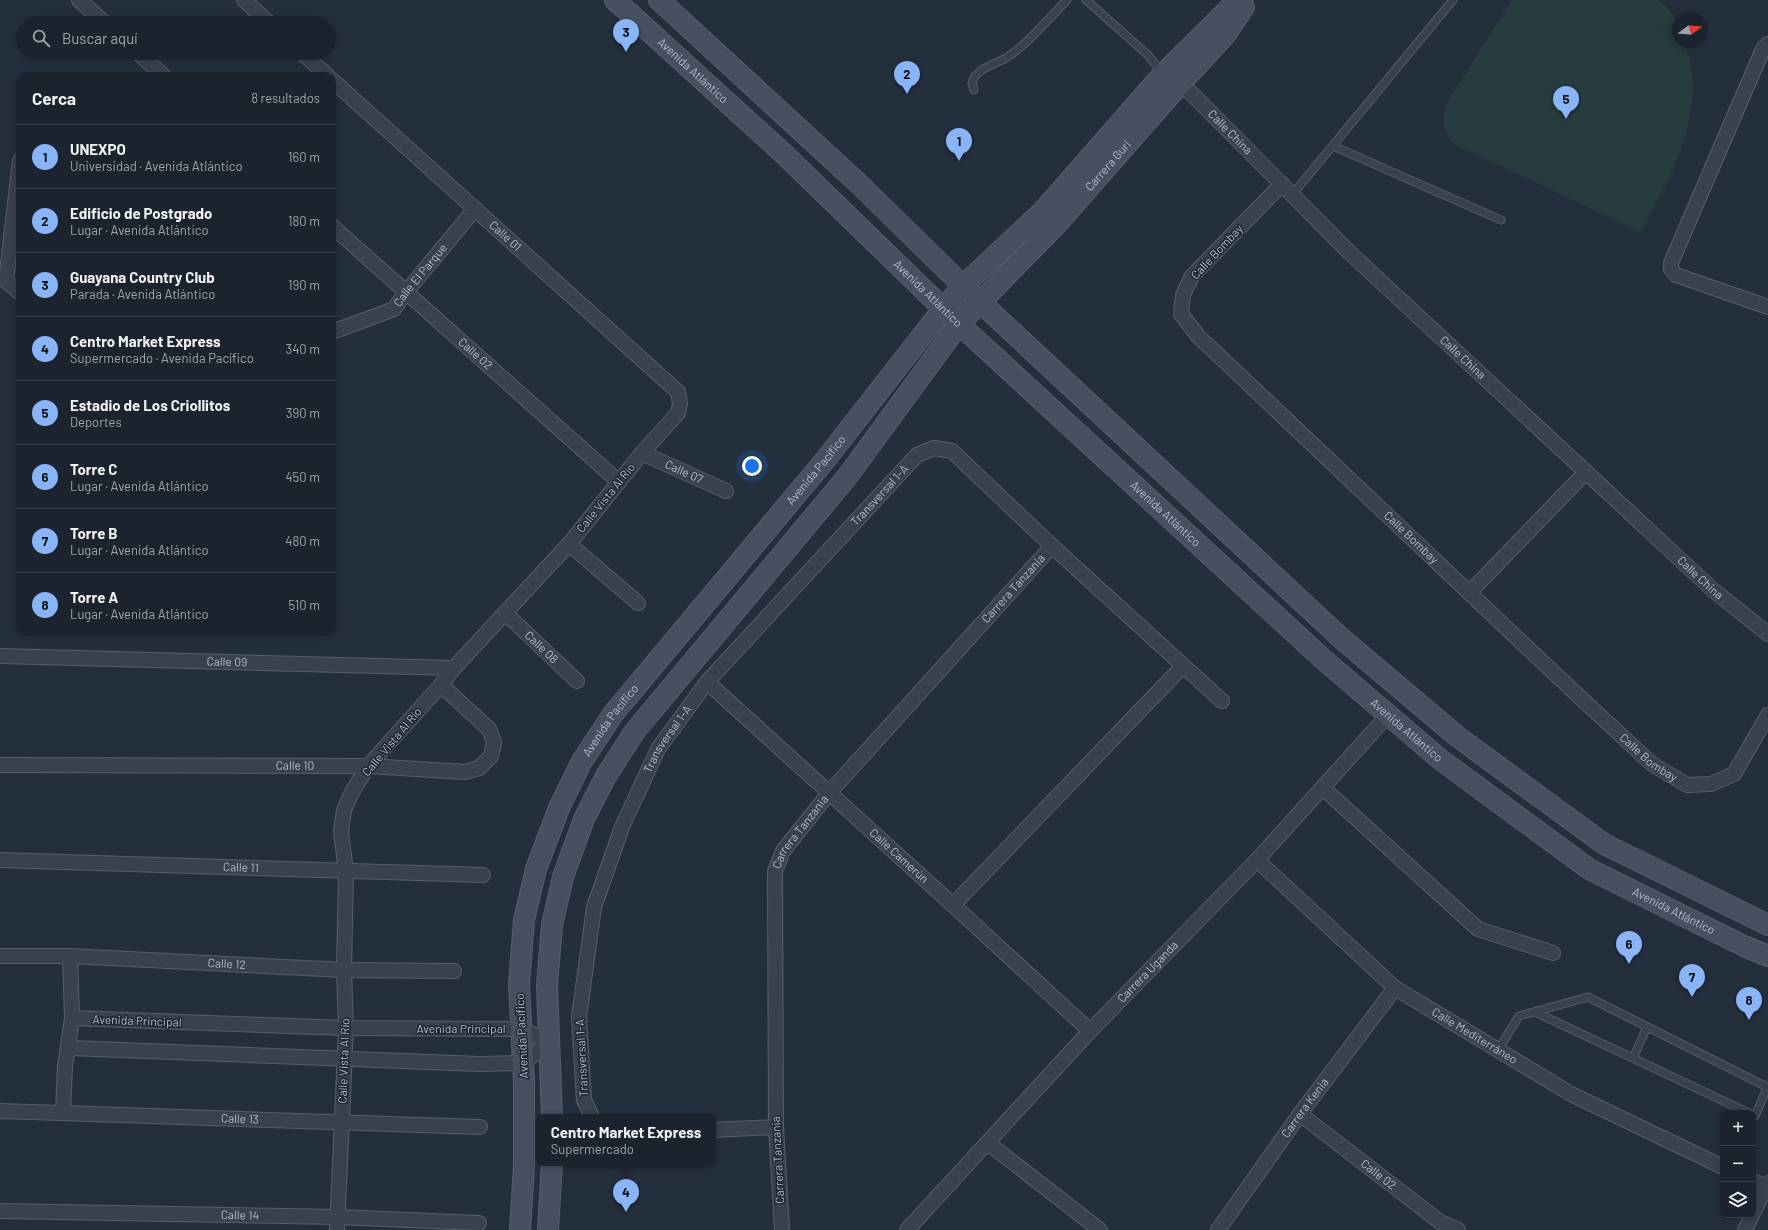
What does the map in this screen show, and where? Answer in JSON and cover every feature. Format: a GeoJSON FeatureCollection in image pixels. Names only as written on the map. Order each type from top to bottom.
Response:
{"type":"FeatureCollection","features":[{"type":"Feature","properties":{"kind":"street"},"geometry":{"type":"LineString","coordinates":[[79,0],[97,16]]}},
{"type":"Feature","properties":{"kind":"street"},"geometry":{"type":"LineString","coordinates":[[244,0],[261,16]]}},
{"type":"Feature","properties":{"kind":"street","name":"Avenida Atlántico"},"geometry":{"type":"LineString","coordinates":[[615,0],[784,154],[959,324],[1324,660],[1441,760],[1589,869],[1744,946],[1768,956]]}},
{"type":"Feature","properties":{"kind":"street"},"geometry":{"type":"LineString","coordinates":[[659,0],[852,177],[963,286],[1342,639],[1458,737],[1604,844],[1768,925]]}},
{"type":"Feature","properties":{"kind":"street","name":"Carrera Guri"},"geometry":{"type":"LineString","coordinates":[[959,324],[1057,224],[1171,80],[1238,0]]}},
{"type":"Feature","properties":{"kind":"street","name":"Carrera Guri"},"geometry":{"type":"LineString","coordinates":[[944,308],[963,286],[1043,211],[1171,80],[1226,34],[1249,0]]}},
{"type":"Feature","properties":{"kind":"street"},"geometry":{"type":"LineString","coordinates":[[1768,44],[1763,49],[1672,263],[1671,269],[1676,275],[1768,307]]}},
{"type":"Feature","properties":{"kind":"street"},"geometry":{"type":"LineString","coordinates":[[146,60],[159,72]]}},
{"type":"Feature","properties":{"kind":"street"},"geometry":{"type":"LineString","coordinates":[[310,60],[323,72]]}},
{"type":"Feature","properties":{"kind":"street","name":"Calle China"},"geometry":{"type":"LineString","coordinates":[[1171,80],[1191,93],[1350,253],[1713,590],[1768,634]]}},
{"type":"Feature","properties":{"kind":"street","name":"Calle 01"},"geometry":{"type":"LineString","coordinates":[[336,84],[678,392]]}},
{"type":"Feature","properties":{"kind":"street","name":"Calle Bombay"},"geometry":{"type":"LineString","coordinates":[[1282,184],[1192,276],[1183,295],[1181,314],[1204,341],[1652,764],[1687,785],[1711,784],[1734,774],[1768,714]]}},
{"type":"Feature","properties":{"kind":"street"},"geometry":{"type":"LineString","coordinates":[[16,195],[6,281],[16,290]]}},
{"type":"Feature","properties":{"kind":"street","name":"Calle El Parque"},"geometry":{"type":"LineString","coordinates":[[336,331],[394,309],[406,292],[475,209]]}},
{"type":"Feature","properties":{"kind":"street","name":"Calle 02"},"geometry":{"type":"LineString","coordinates":[[336,230],[619,482]]}},
{"type":"Feature","properties":{"kind":"street","name":"Avenida Pacífico"},"geometry":{"type":"LineString","coordinates":[[520,1230],[524,1166],[523,1063],[519,984],[524,920],[536,869],[559,808],[582,761],[613,714],[826,459],[944,308]]}},
{"type":"Feature","properties":{"kind":"street","name":"Avenida Pacífico"},"geometry":{"type":"LineString","coordinates":[[552,1114],[547,985],[552,925],[563,877],[584,819],[606,776],[636,731],[847,476],[959,324]]}},
{"type":"Feature","properties":{"kind":"street","name":"Calle Vista Al Río"},"geometry":{"type":"LineString","coordinates":[[337,1223],[346,1028],[344,970],[346,872],[341,831],[344,810],[352,792],[368,766],[441,685],[454,668],[570,544],[642,453],[678,413],[680,403],[678,392]]}},
{"type":"Feature","properties":{"kind":"street","name":"Transversal 1-A"},"geometry":{"type":"LineString","coordinates":[[591,1114],[584,1100],[579,1017],[594,907],[622,827],[658,748],[707,682],[917,455],[934,448],[952,450],[1052,546]]}},
{"type":"Feature","properties":{"kind":"street","name":"Calle 07"},"geometry":{"type":"LineString","coordinates":[[642,453],[726,491]]}},
{"type":"Feature","properties":{"kind":"street"},"geometry":{"type":"LineString","coordinates":[[1469,592],[1586,472]]}},
{"type":"Feature","properties":{"kind":"street"},"geometry":{"type":"LineString","coordinates":[[777,518],[804,529]]}},
{"type":"Feature","properties":{"kind":"street"},"geometry":{"type":"LineString","coordinates":[[570,544],[638,603]]}},
{"type":"Feature","properties":{"kind":"street"},"geometry":{"type":"LineString","coordinates":[[1052,546],[1222,701]]}},
{"type":"Feature","properties":{"kind":"street","name":"Carrera Tanzania"},"geometry":{"type":"LineString","coordinates":[[782,1230],[776,1127],[775,871],[783,851],[829,793],[1052,546]]}},
{"type":"Feature","properties":{"kind":"street","name":"Calle 08"},"geometry":{"type":"LineString","coordinates":[[505,613],[577,681]]}},
{"type":"Feature","properties":{"kind":"street","name":"Calle 09"},"geometry":{"type":"LineString","coordinates":[[0,656],[454,668]]}},
{"type":"Feature","properties":{"kind":"street"},"geometry":{"type":"LineString","coordinates":[[953,905],[1183,666]]}},
{"type":"Feature","properties":{"kind":"street","name":"Calle Camerún"},"geometry":{"type":"LineString","coordinates":[[707,682],[1090,1031]]}},
{"type":"Feature","properties":{"kind":"street","name":"Calle 10"},"geometry":{"type":"LineString","coordinates":[[0,765],[368,766],[465,772],[479,768],[491,756],[494,742],[489,729],[441,685]]}},
{"type":"Feature","properties":{"kind":"street","name":"Carrera Uganda"},"geometry":{"type":"LineString","coordinates":[[907,1230],[1090,1031],[1258,860],[1389,714]]}},
{"type":"Feature","properties":{"kind":"street"},"geometry":{"type":"LineString","coordinates":[[1323,788],[1478,929],[1553,953]]}},
{"type":"Feature","properties":{"kind":"street","name":"Calle 11"},"geometry":{"type":"LineString","coordinates":[[0,860],[346,872],[483,875]]}},
{"type":"Feature","properties":{"kind":"street","name":"Calle Mediterráneo"},"geometry":{"type":"LineString","coordinates":[[1258,860],[1395,988],[1571,1094],[1720,1166]]}},
{"type":"Feature","properties":{"kind":"street","name":"Calle 12"},"geometry":{"type":"LineString","coordinates":[[0,956],[70,956],[344,970],[454,972]]}},
{"type":"Feature","properties":{"kind":"street"},"geometry":{"type":"LineString","coordinates":[[62,1112],[65,1067],[69,1048],[72,1018],[70,956]]}},
{"type":"Feature","properties":{"kind":"street","name":"Carrera Kenia"},"geometry":{"type":"LineString","coordinates":[[1218,1230],[1300,1114],[1395,988]]}},
{"type":"Feature","properties":{"kind":"street","name":"Avenida Principal"},"geometry":{"type":"LineString","coordinates":[[72,1018],[346,1028],[521,1029],[550,1042]]}},
{"type":"Feature","properties":{"kind":"street"},"geometry":{"type":"LineString","coordinates":[[69,1048],[344,1060],[480,1064],[523,1063],[550,1042]]}},
{"type":"Feature","properties":{"kind":"street","name":"Calle 13"},"geometry":{"type":"LineString","coordinates":[[0,1111],[480,1127]]}},
{"type":"Feature","properties":{"kind":"street","name":"Calle 02"},"geometry":{"type":"LineString","coordinates":[[1300,1114],[1438,1226],[1458,1230]]}},
{"type":"Feature","properties":{"kind":"street"},"geometry":{"type":"LineString","coordinates":[[716,1130],[776,1127]]}},
{"type":"Feature","properties":{"kind":"street"},"geometry":{"type":"LineString","coordinates":[[988,1143],[1100,1230]]}},
{"type":"Feature","properties":{"kind":"street"},"geometry":{"type":"LineString","coordinates":[[548,1230],[552,1166]]}},
{"type":"Feature","properties":{"kind":"street"},"geometry":{"type":"LineString","coordinates":[[1756,1182],[1767,1186],[1756,1208]]}},
{"type":"Feature","properties":{"kind":"street","name":"Calle 14"},"geometry":{"type":"LineString","coordinates":[[0,1211],[337,1223],[479,1223]]}},
{"type":"Feature","properties":{"kind":"street"},"geometry":{"type":"LineString","coordinates":[[1745,1230],[1751,1218]]}},
{"type":"Feature","properties":{"kind":"lane"},"geometry":{"type":"LineString","coordinates":[[974,90],[972,83],[977,73],[995,64],[1016,50],[1067,0]]}},
{"type":"Feature","properties":{"kind":"lane"},"geometry":{"type":"LineString","coordinates":[[1086,0],[1148,54],[1171,80]]}},
{"type":"Feature","properties":{"kind":"lane"},"geometry":{"type":"LineString","coordinates":[[1292,195],[1453,0]]}},
{"type":"Feature","properties":{"kind":"lane"},"geometry":{"type":"LineString","coordinates":[[1333,146],[1502,220]]}},
{"type":"Feature","properties":{"kind":"lane"},"geometry":{"type":"LineString","coordinates":[[1498,1050],[1518,1016],[1588,998],[1768,1086],[1756,1114]]}},
{"type":"Feature","properties":{"kind":"lane"},"geometry":{"type":"LineString","coordinates":[[1535,1012],[1743,1110]]}},
{"type":"Feature","properties":{"kind":"lane"},"geometry":{"type":"LineString","coordinates":[[1632,1058],[1647,1027]]}},
{"type":"Feature","properties":{"kind":"green space"},"geometry":{"type":"Polygon","coordinates":[[[1512,0],[1659,0],[1672,14],[1672,48],[1686,48],[1690,61],[1694,87],[1687,130],[1673,170],[1641,232],[1452,143],[1444,127],[1444,111],[1454,91],[1512,0]]]}},
{"type":"Feature","properties":{"kind":"place","name":"Guayana Country Club"},"geometry":{"type":"Point","coordinates":[626,52]}},
{"type":"Feature","properties":{"kind":"place","name":"Edificio de Postgrado"},"geometry":{"type":"Point","coordinates":[907,94]}},
{"type":"Feature","properties":{"kind":"place","name":"Estadio de Los Criollitos"},"geometry":{"type":"Point","coordinates":[1566,119]}},
{"type":"Feature","properties":{"kind":"place","name":"UNEXPO"},"geometry":{"type":"Point","coordinates":[959,161]}},
{"type":"Feature","properties":{"kind":"place","name":"Torre C"},"geometry":{"type":"Point","coordinates":[1629,964]}},
{"type":"Feature","properties":{"kind":"place","name":"Torre B"},"geometry":{"type":"Point","coordinates":[1692,997]}},
{"type":"Feature","properties":{"kind":"place","name":"Torre A"},"geometry":{"type":"Point","coordinates":[1749,1020]}},
{"type":"Feature","properties":{"kind":"place","name":"Centro Market Express"},"geometry":{"type":"Point","coordinates":[626,1212]}}]}
